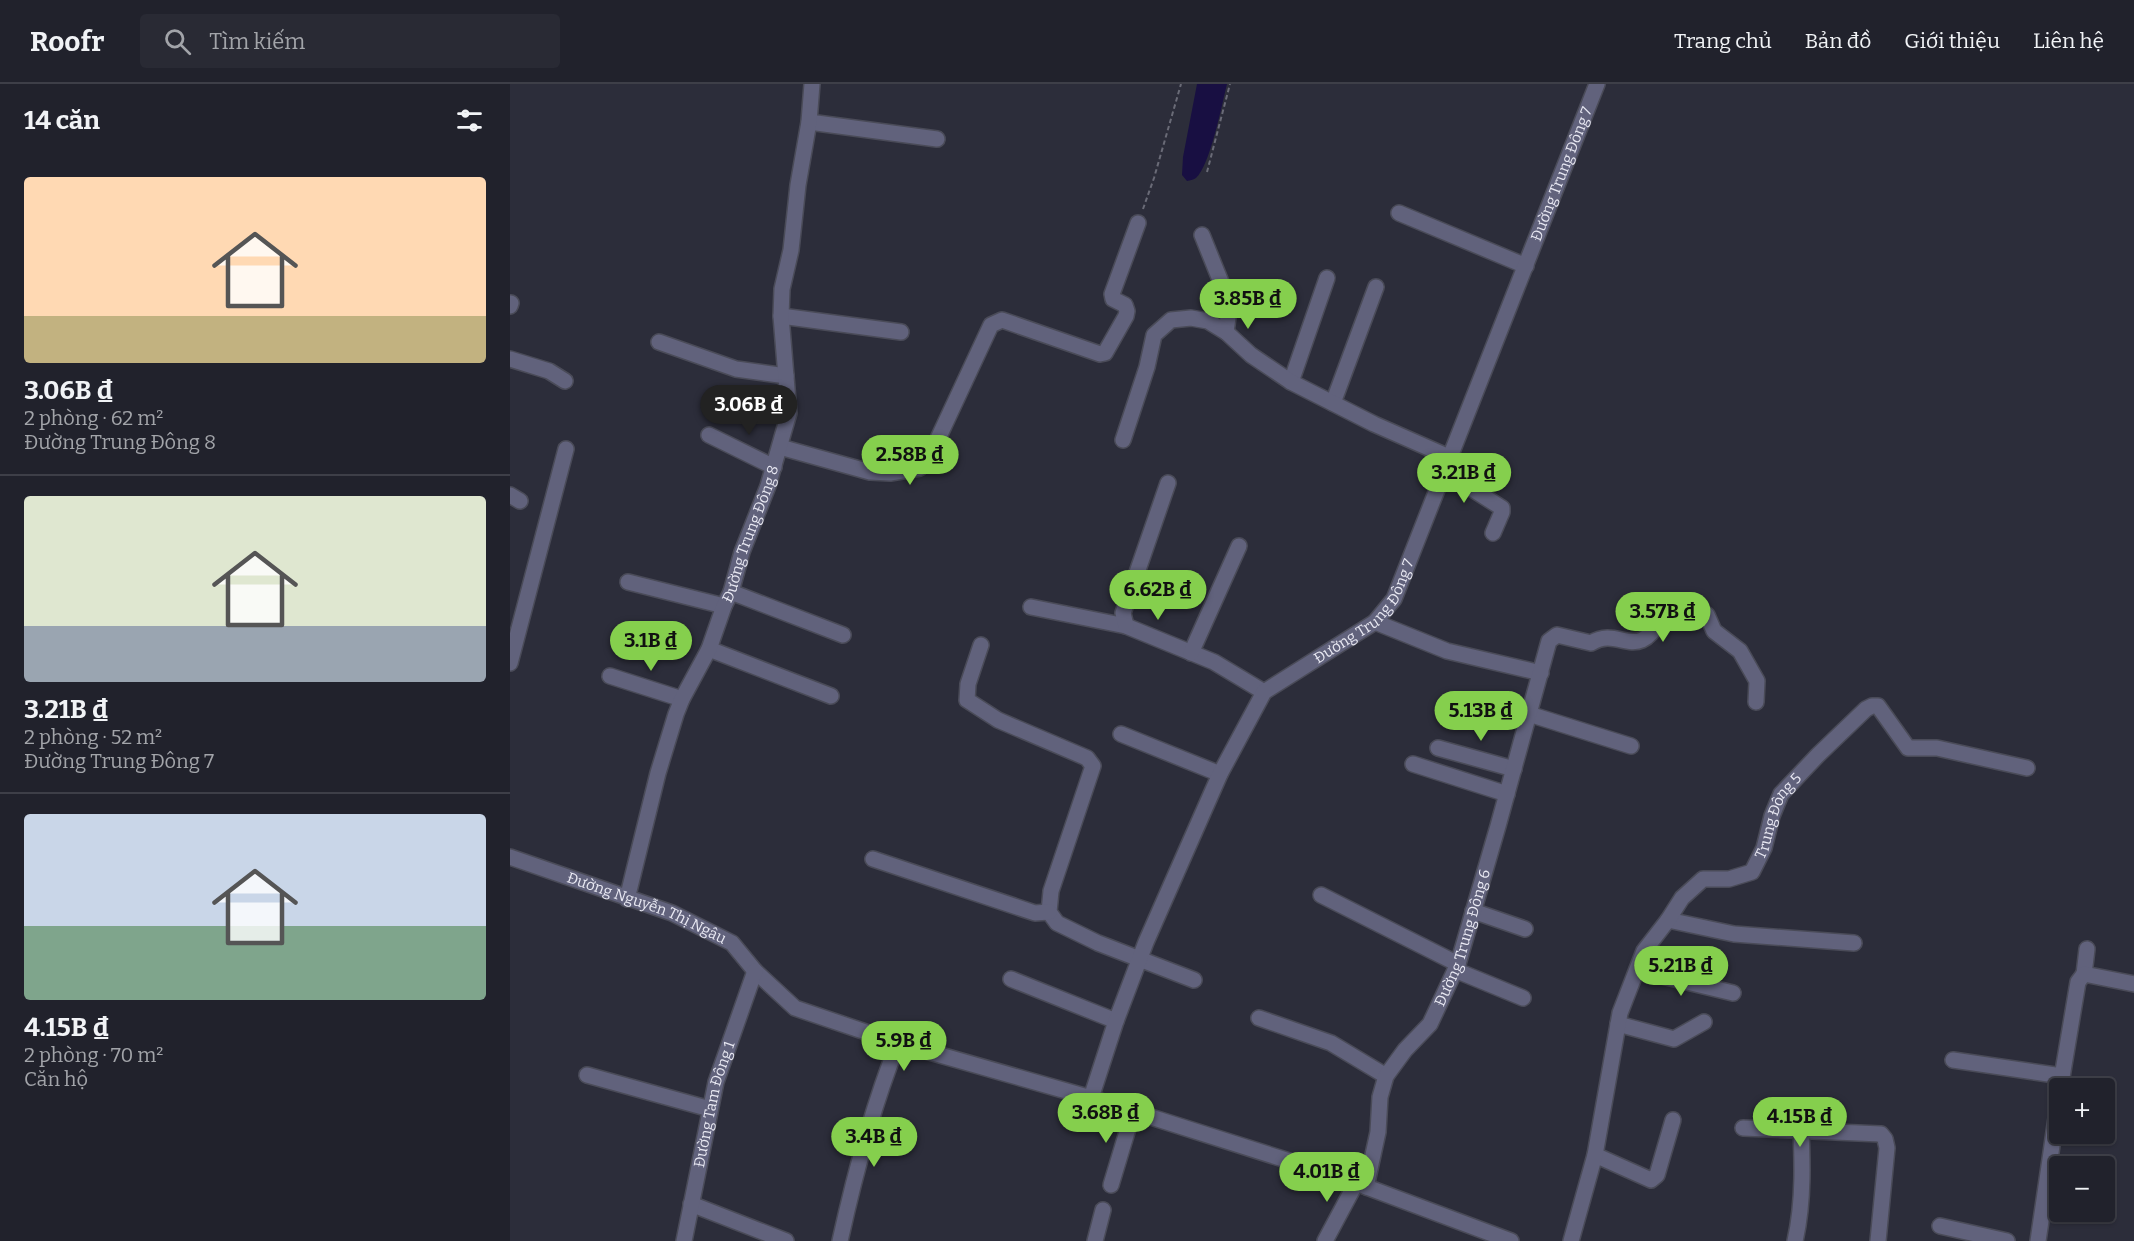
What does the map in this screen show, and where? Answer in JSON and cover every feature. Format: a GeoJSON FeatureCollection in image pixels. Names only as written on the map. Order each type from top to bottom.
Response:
{"type":"FeatureCollection","features":[{"type":"Feature","properties":{"kind":"street","name":"Đường Trung Đông 8"},"geometry":{"type":"LineString","coordinates":[[627,899],[658,773],[682,699],[709,649],[731,592],[742,552],[774,467],[789,413],[781,316],[782,289],[791,250],[812,84]]}},
{"type":"Feature","properties":{"kind":"street","name":"Đường Trung Đông 7"},"geometry":{"type":"LineString","coordinates":[[1091,1098],[1116,1022],[1141,958],[1220,774],[1264,692],[1375,622],[1394,599],[1595,88]]}},
{"type":"Feature","properties":{"kind":"street"},"geometry":{"type":"LineString","coordinates":[[809,122],[937,139]]}},
{"type":"Feature","properties":{"kind":"street"},"geometry":{"type":"LineString","coordinates":[[1399,213],[1526,266]]}},
{"type":"Feature","properties":{"kind":"street"},"geometry":{"type":"LineString","coordinates":[[780,447],[870,472],[890,473],[920,468],[936,442],[991,325],[1002,320],[1100,354],[1105,353],[1126,316],[1125,305],[1113,299],[1112,294],[1138,223]]}},
{"type":"Feature","properties":{"kind":"street"},"geometry":{"type":"LineString","coordinates":[[1202,235],[1229,310],[1226,332]]}},
{"type":"Feature","properties":{"kind":"street"},"geometry":{"type":"LineString","coordinates":[[1292,382],[1328,278]]}},
{"type":"Feature","properties":{"kind":"street"},"geometry":{"type":"LineString","coordinates":[[1333,403],[1376,287]]}},
{"type":"Feature","properties":{"kind":"street"},"geometry":{"type":"LineString","coordinates":[[781,316],[901,332]]}},
{"type":"Feature","properties":{"kind":"street"},"geometry":{"type":"LineString","coordinates":[[1123,440],[1147,368],[1154,335],[1170,320],[1191,318],[1208,321],[1226,332],[1251,355],[1292,382],[1446,464],[1502,508],[1493,533]]}},
{"type":"Feature","properties":{"kind":"street"},"geometry":{"type":"LineString","coordinates":[[659,342],[736,369],[786,376]]}},
{"type":"Feature","properties":{"kind":"street"},"geometry":{"type":"LineString","coordinates":[[510,359],[549,371],[565,381]]}},
{"type":"Feature","properties":{"kind":"street"},"geometry":{"type":"LineString","coordinates":[[709,435],[774,467]]}},
{"type":"Feature","properties":{"kind":"street"},"geometry":{"type":"LineString","coordinates":[[510,663],[566,449]]}},
{"type":"Feature","properties":{"kind":"street"},"geometry":{"type":"LineString","coordinates":[[1126,626],[1123,612],[1168,483]]}},
{"type":"Feature","properties":{"kind":"street"},"geometry":{"type":"LineString","coordinates":[[1191,653],[1239,546]]}},
{"type":"Feature","properties":{"kind":"street"},"geometry":{"type":"LineString","coordinates":[[628,582],[724,606]]}},
{"type":"Feature","properties":{"kind":"street"},"geometry":{"type":"LineString","coordinates":[[731,592],[843,634]]}},
{"type":"Feature","properties":{"kind":"street","name":"Đường Trung Đông 6"},"geometry":{"type":"LineString","coordinates":[[1325,1241],[1361,1185],[1378,1132],[1380,1097],[1386,1076],[1405,1050],[1430,1024],[1456,967],[1549,640],[1557,635],[1592,643],[1600,638],[1617,638],[1633,642],[1642,640],[1671,609],[1690,603],[1707,615],[1714,631],[1740,651],[1757,681],[1756,702]]}},
{"type":"Feature","properties":{"kind":"street"},"geometry":{"type":"LineString","coordinates":[[1031,607],[1126,626],[1214,662],[1264,692]]}},
{"type":"Feature","properties":{"kind":"street"},"geometry":{"type":"LineString","coordinates":[[1375,622],[1447,651],[1540,674]]}},
{"type":"Feature","properties":{"kind":"street"},"geometry":{"type":"LineString","coordinates":[[981,645],[968,684],[967,700],[998,720],[1087,758],[1093,766],[1051,891],[1049,912],[1057,923],[1098,943],[1194,980]]}},
{"type":"Feature","properties":{"kind":"street"},"geometry":{"type":"LineString","coordinates":[[709,649],[831,696]]}},
{"type":"Feature","properties":{"kind":"street"},"geometry":{"type":"LineString","coordinates":[[610,676],[682,699]]}},
{"type":"Feature","properties":{"kind":"street","name":"Trung Đông 5"},"geometry":{"type":"LineString","coordinates":[[1572,1241],[1595,1155],[1620,1013],[1644,951],[1682,898],[1703,879],[1729,879],[1752,872],[1764,848],[1772,816],[1781,795],[1818,755],[1866,709],[1878,706],[1908,748],[1937,748],[2026,768]]}},
{"type":"Feature","properties":{"kind":"street"},"geometry":{"type":"LineString","coordinates":[[1529,714],[1631,746]]}},
{"type":"Feature","properties":{"kind":"street"},"geometry":{"type":"LineString","coordinates":[[1121,734],[1220,774]]}},
{"type":"Feature","properties":{"kind":"street"},"geometry":{"type":"LineString","coordinates":[[1438,748],[1514,769]]}},
{"type":"Feature","properties":{"kind":"street"},"geometry":{"type":"LineString","coordinates":[[1413,764],[1507,794]]}},
{"type":"Feature","properties":{"kind":"street","name":"Đường Nguyễn Thị Ngâu"},"geometry":{"type":"LineString","coordinates":[[510,857],[627,899],[672,912],[732,943],[755,971],[795,1008],[898,1043],[1091,1098],[1361,1185],[1511,1241]]}},
{"type":"Feature","properties":{"kind":"street"},"geometry":{"type":"LineString","coordinates":[[873,859],[1035,914],[1049,912]]}},
{"type":"Feature","properties":{"kind":"street"},"geometry":{"type":"LineString","coordinates":[[1321,895],[1456,967],[1523,998]]}},
{"type":"Feature","properties":{"kind":"street"},"geometry":{"type":"LineString","coordinates":[[1473,911],[1525,929]]}},
{"type":"Feature","properties":{"kind":"street"},"geometry":{"type":"LineString","coordinates":[[1668,920],[1734,934],[1854,943]]}},
{"type":"Feature","properties":{"kind":"street"},"geometry":{"type":"LineString","coordinates":[[2061,1078],[2073,1003],[2078,982],[2084,974],[2087,949]]}},
{"type":"Feature","properties":{"kind":"street"},"geometry":{"type":"LineString","coordinates":[[1637,970],[1733,993]]}},
{"type":"Feature","properties":{"kind":"street","name":"Đường Tam Đông 1"},"geometry":{"type":"LineString","coordinates":[[684,1241],[716,1082],[755,971]]}},
{"type":"Feature","properties":{"kind":"street"},"geometry":{"type":"LineString","coordinates":[[2084,974],[2134,984]]}},
{"type":"Feature","properties":{"kind":"street"},"geometry":{"type":"LineString","coordinates":[[1011,979],[1116,1022]]}},
{"type":"Feature","properties":{"kind":"street"},"geometry":{"type":"LineString","coordinates":[[1259,1018],[1331,1042],[1386,1076]]}},
{"type":"Feature","properties":{"kind":"street"},"geometry":{"type":"LineString","coordinates":[[1618,1024],[1674,1039],[1704,1022]]}},
{"type":"Feature","properties":{"kind":"street"},"geometry":{"type":"LineString","coordinates":[[840,1241],[860,1154],[880,1088],[898,1043]]}},
{"type":"Feature","properties":{"kind":"street"},"geometry":{"type":"LineString","coordinates":[[1953,1060],[2049,1082]]}},
{"type":"Feature","properties":{"kind":"street"},"geometry":{"type":"LineString","coordinates":[[587,1076],[710,1109]]}},
{"type":"Feature","properties":{"kind":"street"},"geometry":{"type":"LineString","coordinates":[[1795,1241],[1800,1220],[1800,1106]]}},
{"type":"Feature","properties":{"kind":"street"},"geometry":{"type":"LineString","coordinates":[[1111,1185],[1133,1112]]}},
{"type":"Feature","properties":{"kind":"street"},"geometry":{"type":"LineString","coordinates":[[1595,1155],[1651,1180],[1657,1175],[1673,1120]]}},
{"type":"Feature","properties":{"kind":"street"},"geometry":{"type":"LineString","coordinates":[[1743,1128],[1881,1134],[1887,1148],[1878,1241]]}},
{"type":"Feature","properties":{"kind":"street"},"geometry":{"type":"LineString","coordinates":[[2038,1241],[2052,1144]]}},
{"type":"Feature","properties":{"kind":"street"},"geometry":{"type":"LineString","coordinates":[[691,1204],[786,1241]]}},
{"type":"Feature","properties":{"kind":"street"},"geometry":{"type":"LineString","coordinates":[[1095,1241],[1103,1210]]}},
{"type":"Feature","properties":{"kind":"street"},"geometry":{"type":"LineString","coordinates":[[1940,1226],[2007,1241]]}},
{"type":"Feature","properties":{"kind":"path"},"geometry":{"type":"LineString","coordinates":[[1138,223],[1154,178],[1181,84]]}},
{"type":"Feature","properties":{"kind":"path"},"geometry":{"type":"LineString","coordinates":[[1207,172],[1230,84]]}},
{"type":"Feature","properties":{"kind":"shaded area"},"geometry":{"type":"Polygon","coordinates":[[[1197,84],[1227,84],[1206,161],[1196,178],[1187,181],[1182,175],[1183,157],[1197,84]]]}}]}
